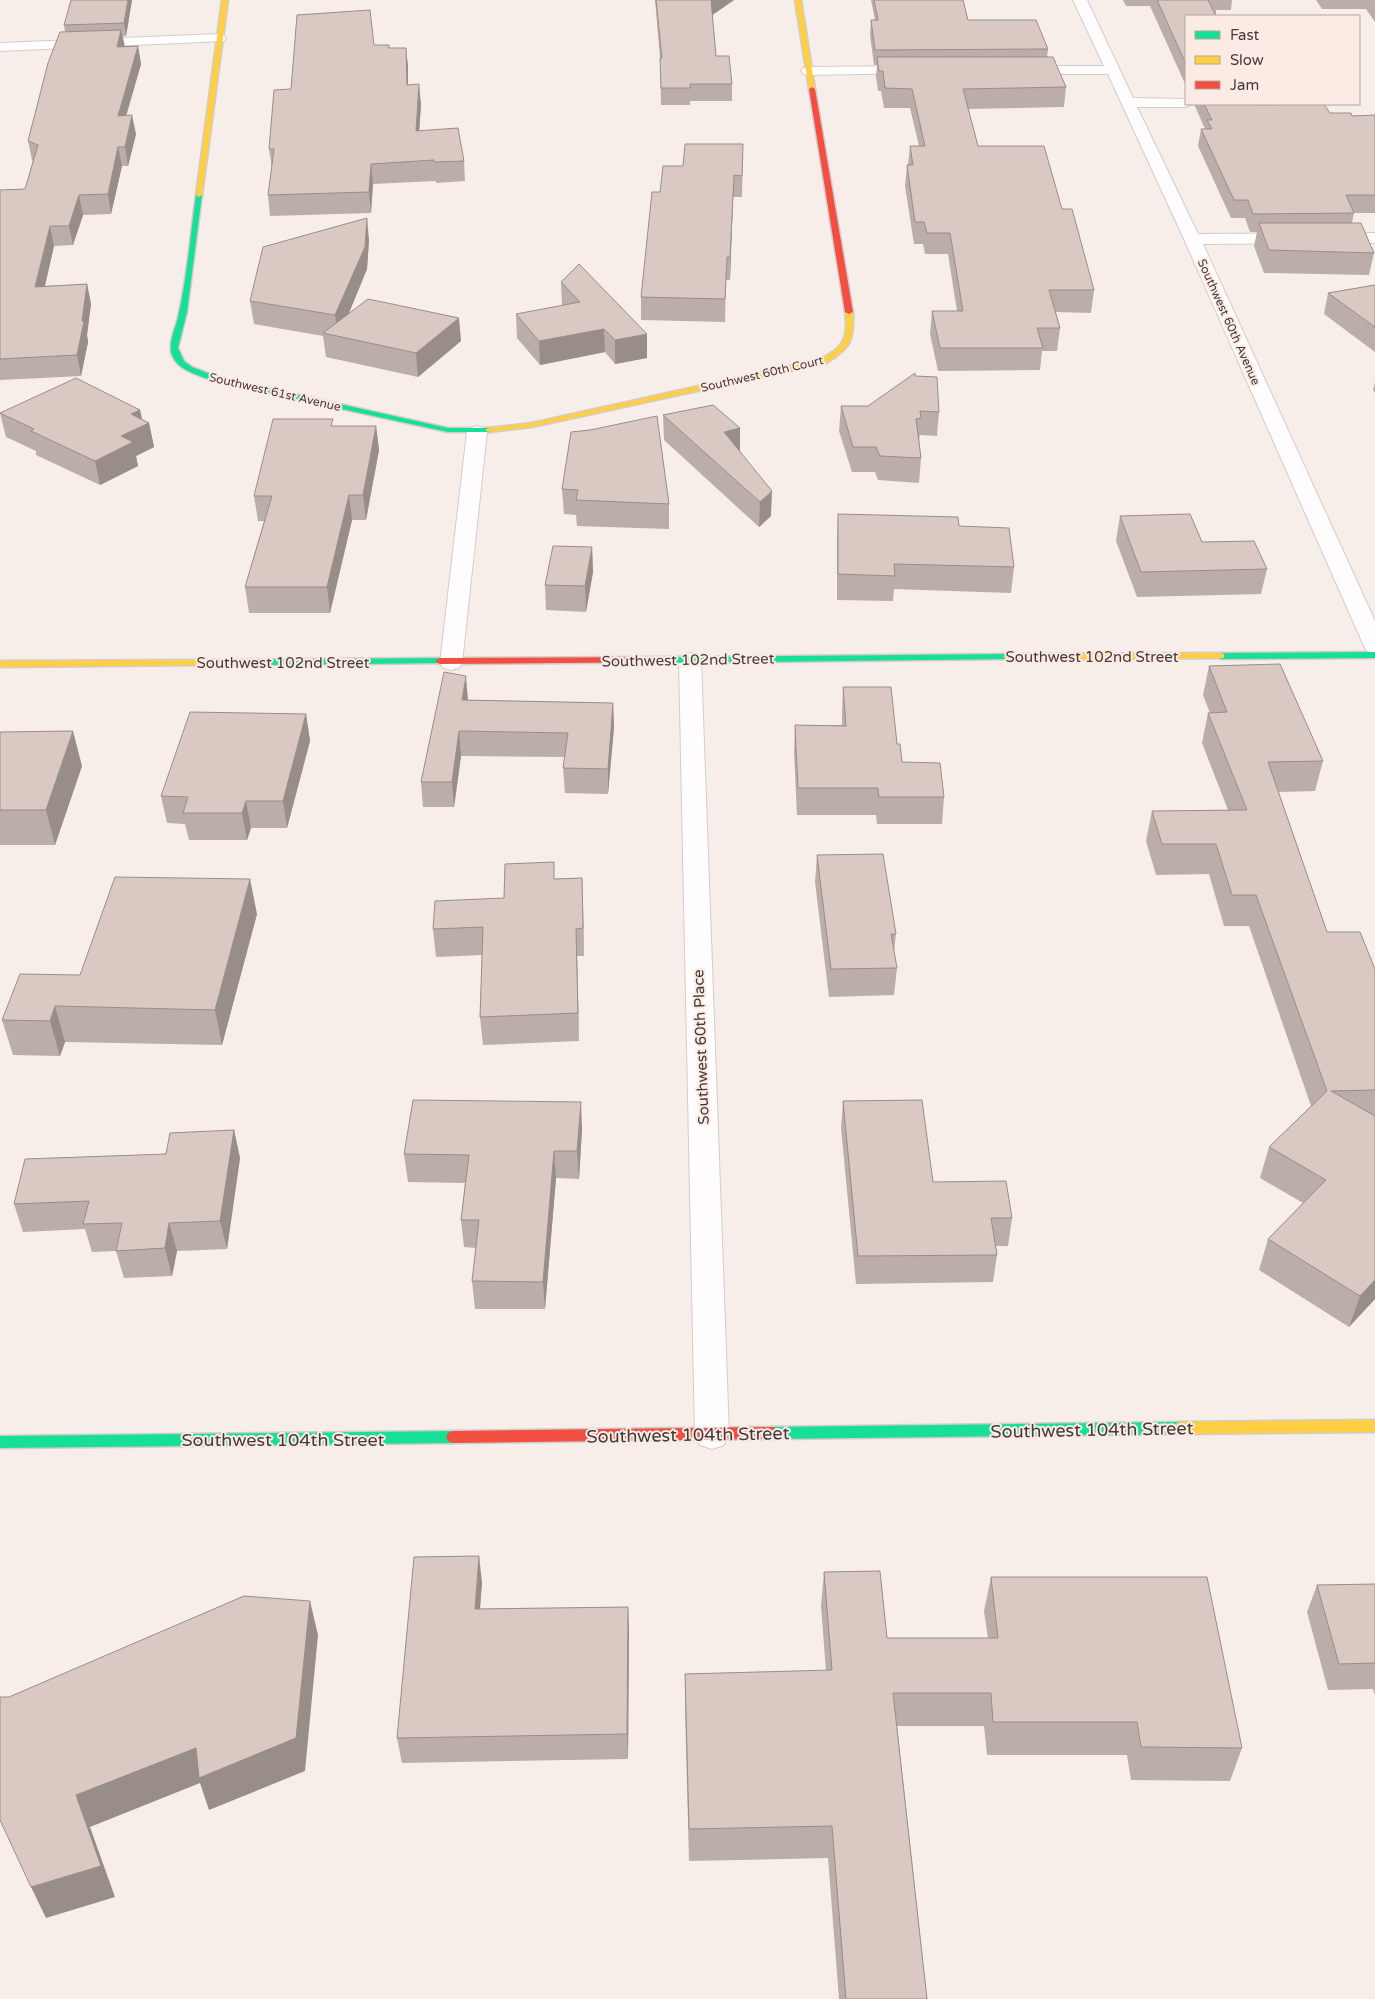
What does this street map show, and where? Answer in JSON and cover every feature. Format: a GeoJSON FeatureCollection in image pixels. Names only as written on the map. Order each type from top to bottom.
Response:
{"type":"FeatureCollection","features":[{"type":"Feature","properties":{"kind":"street","name":"Southwest 61st Avenue"},"geometry":{"type":"LineString","coordinates":[[225,0],[183,312],[173,348],[176,357],[181,364],[200,374],[252,388],[437,428],[477,432]]}},
{"type":"Feature","properties":{"kind":"street","name":"Southwest 60th Court"},"geometry":{"type":"LineString","coordinates":[[477,432],[532,425],[779,372],[823,361],[844,349],[848,341],[849,314],[808,71],[798,0]]}},
{"type":"Feature","properties":{"kind":"street","name":"Southwest 60th Avenue"},"geometry":{"type":"LineString","coordinates":[[1080,0],[1192,239],[1375,646]]}},
{"type":"Feature","properties":{"kind":"street"},"geometry":{"type":"LineString","coordinates":[[0,47],[220,38]]}},
{"type":"Feature","properties":{"kind":"street"},"geometry":{"type":"LineString","coordinates":[[808,71],[924,70]]}},
{"type":"Feature","properties":{"kind":"street"},"geometry":{"type":"LineString","coordinates":[[1003,70],[1113,70]]}},
{"type":"Feature","properties":{"kind":"street"},"geometry":{"type":"LineString","coordinates":[[1129,102],[1185,103]]}},
{"type":"Feature","properties":{"kind":"street"},"geometry":{"type":"LineString","coordinates":[[1192,239],[1375,238]]}},
{"type":"Feature","properties":{"kind":"street"},"geometry":{"type":"LineString","coordinates":[[451,663],[477,432]]}},
{"type":"Feature","properties":{"kind":"street","name":"Southwest 102nd Street"},"geometry":{"type":"LineString","coordinates":[[0,664],[451,663],[1375,656]]}},
{"type":"Feature","properties":{"kind":"street","name":"Southwest 60th Place"},"geometry":{"type":"LineString","coordinates":[[690,660],[712,1435]]}},
{"type":"Feature","properties":{"kind":"street","name":"Southwest 104th Street"},"geometry":{"type":"LineString","coordinates":[[0,1442],[1375,1426]]}},
{"type":"Feature","properties":{"kind":"building"},"geometry":{"type":"Polygon","coordinates":[[[71,0],[128,0],[124,23],[64,25],[71,0]]]}},
{"type":"Feature","properties":{"kind":"building"},"geometry":{"type":"Polygon","coordinates":[[[656,0],[711,0],[716,56],[729,56],[732,84],[690,84],[690,88],[661,88],[660,58],[662,58],[656,0]]]}},
{"type":"Feature","properties":{"kind":"building"},"geometry":{"type":"Polygon","coordinates":[[[874,0],[963,0],[968,20],[1036,20],[1048,49],[875,50],[871,20],[878,20],[874,0]]]}},
{"type":"Feature","properties":{"kind":"building"},"geometry":{"type":"Polygon","coordinates":[[[1157,0],[1208,0],[1216,15],[1185,15],[1185,62],[1157,0]]]}},
{"type":"Feature","properties":{"kind":"building"},"geometry":{"type":"Polygon","coordinates":[[[370,10],[374,45],[389,45],[389,48],[406,48],[407,85],[419,84],[416,131],[458,128],[464,161],[434,162],[434,160],[371,164],[369,192],[268,195],[274,149],[269,149],[274,90],[291,89],[297,15],[370,10]]]}},
{"type":"Feature","properties":{"kind":"building"},"geometry":{"type":"Polygon","coordinates":[[[121,30],[117,47],[138,46],[118,116],[132,115],[125,147],[118,147],[108,194],[79,195],[69,226],[50,226],[35,287],[87,284],[82,321],[84,321],[77,355],[0,359],[0,190],[25,189],[38,145],[28,141],[48,63],[60,32],[121,30]]]}},
{"type":"Feature","properties":{"kind":"building"},"geometry":{"type":"Polygon","coordinates":[[[877,57],[1053,57],[1066,87],[963,89],[978,146],[1044,146],[1062,209],[1072,209],[1094,290],[1049,290],[1060,328],[1037,328],[1043,348],[940,348],[932,311],[963,311],[950,233],[927,233],[924,222],[915,222],[907,165],[913,165],[910,146],[925,146],[912,89],[885,88],[883,71],[879,71],[877,57]]]}},
{"type":"Feature","properties":{"kind":"building"},"geometry":{"type":"Polygon","coordinates":[[[1204,105],[1325,105],[1330,113],[1351,113],[1352,116],[1375,115],[1375,195],[1346,195],[1354,213],[1253,214],[1248,200],[1234,200],[1201,129],[1212,129],[1207,120],[1212,120],[1204,105]]]}},
{"type":"Feature","properties":{"kind":"building"},"geometry":{"type":"Polygon","coordinates":[[[685,144],[743,144],[742,176],[734,175],[730,257],[727,257],[725,299],[641,297],[652,192],[660,192],[663,166],[683,166],[685,144]]]}},
{"type":"Feature","properties":{"kind":"building"},"geometry":{"type":"Polygon","coordinates":[[[367,218],[365,247],[335,315],[250,301],[263,247],[367,218]]]}},
{"type":"Feature","properties":{"kind":"building"},"geometry":{"type":"Polygon","coordinates":[[[1259,223],[1361,223],[1374,253],[1269,250],[1259,223]]]}},
{"type":"Feature","properties":{"kind":"building"},"geometry":{"type":"Polygon","coordinates":[[[579,264],[647,334],[615,340],[604,329],[539,341],[516,314],[580,302],[561,282],[579,264]]]}},
{"type":"Feature","properties":{"kind":"building"},"geometry":{"type":"Polygon","coordinates":[[[1375,285],[1375,327],[1328,293],[1375,285]]]}},
{"type":"Feature","properties":{"kind":"building"},"geometry":{"type":"Polygon","coordinates":[[[368,299],[459,318],[416,353],[323,333],[368,299]]]}},
{"type":"Feature","properties":{"kind":"building"},"geometry":{"type":"Polygon","coordinates":[[[915,373],[915,376],[937,377],[939,412],[920,411],[921,418],[916,419],[921,458],[880,456],[876,447],[853,447],[841,406],[868,406],[915,373]]]}},
{"type":"Feature","properties":{"kind":"building"},"geometry":{"type":"Polygon","coordinates":[[[76,378],[140,410],[131,414],[149,423],[121,436],[133,442],[95,461],[31,431],[34,429],[0,413],[76,378]]]}},
{"type":"Feature","properties":{"kind":"building"},"geometry":{"type":"Polygon","coordinates":[[[713,405],[740,428],[724,432],[772,491],[760,502],[663,415],[713,405]]]}},
{"type":"Feature","properties":{"kind":"building"},"geometry":{"type":"Polygon","coordinates":[[[657,416],[669,504],[576,500],[578,490],[562,489],[571,432],[590,430],[657,416]]]}},
{"type":"Feature","properties":{"kind":"building"},"geometry":{"type":"Polygon","coordinates":[[[273,419],[333,419],[331,426],[376,426],[363,495],[349,495],[327,587],[245,587],[272,496],[254,496],[273,419]]]}},
{"type":"Feature","properties":{"kind":"building"},"geometry":{"type":"Polygon","coordinates":[[[838,514],[958,517],[959,526],[1009,528],[1014,567],[894,564],[895,576],[838,574],[838,514]]]}},
{"type":"Feature","properties":{"kind":"building"},"geometry":{"type":"Polygon","coordinates":[[[1190,514],[1202,542],[1254,541],[1267,569],[1141,572],[1120,516],[1190,514]]]}},
{"type":"Feature","properties":{"kind":"building"},"geometry":{"type":"Polygon","coordinates":[[[553,546],[592,547],[585,586],[545,585],[553,546]]]}},
{"type":"Feature","properties":{"kind":"building"},"geometry":{"type":"Polygon","coordinates":[[[1280,664],[1323,761],[1268,762],[1327,932],[1360,932],[1375,969],[1375,1090],[1331,1091],[1375,1116],[1375,1280],[1360,1296],[1268,1239],[1326,1180],[1269,1147],[1327,1091],[1256,895],[1232,895],[1216,844],[1162,844],[1152,811],[1247,810],[1208,713],[1227,712],[1209,666],[1280,664]]]}},
{"type":"Feature","properties":{"kind":"building"},"geometry":{"type":"Polygon","coordinates":[[[444,672],[466,676],[462,700],[613,703],[608,769],[563,768],[568,733],[459,731],[452,782],[421,782],[444,672]]]}},
{"type":"Feature","properties":{"kind":"building"},"geometry":{"type":"Polygon","coordinates":[[[843,687],[891,687],[897,744],[900,744],[902,762],[940,763],[944,797],[879,797],[878,788],[798,788],[795,725],[846,726],[843,687]]]}},
{"type":"Feature","properties":{"kind":"building"},"geometry":{"type":"Polygon","coordinates":[[[190,712],[306,714],[283,801],[246,801],[242,813],[183,813],[188,797],[161,796],[190,712]]]}},
{"type":"Feature","properties":{"kind":"building"},"geometry":{"type":"Polygon","coordinates":[[[73,731],[46,810],[0,810],[0,732],[73,731]]]}},
{"type":"Feature","properties":{"kind":"building"},"geometry":{"type":"Polygon","coordinates":[[[883,854],[896,934],[891,934],[897,968],[831,969],[817,855],[883,854]]]}},
{"type":"Feature","properties":{"kind":"building"},"geometry":{"type":"Polygon","coordinates":[[[554,862],[554,879],[582,878],[583,928],[576,929],[578,1013],[480,1017],[483,927],[433,929],[435,901],[504,898],[505,864],[554,862]]]}},
{"type":"Feature","properties":{"kind":"building"},"geometry":{"type":"Polygon","coordinates":[[[115,877],[250,879],[215,1010],[55,1006],[50,1021],[2,1020],[20,974],[80,975],[115,877]]]}},
{"type":"Feature","properties":{"kind":"building"},"geometry":{"type":"Polygon","coordinates":[[[413,1100],[581,1102],[577,1151],[554,1151],[543,1282],[472,1281],[479,1220],[461,1220],[469,1155],[404,1154],[413,1100]]]}},
{"type":"Feature","properties":{"kind":"building"},"geometry":{"type":"Polygon","coordinates":[[[922,1100],[933,1182],[1006,1181],[1012,1218],[991,1218],[997,1255],[858,1256],[843,1101],[922,1100]]]}},
{"type":"Feature","properties":{"kind":"building"},"geometry":{"type":"Polygon","coordinates":[[[234,1130],[220,1221],[169,1223],[165,1248],[116,1251],[122,1223],[83,1224],[89,1201],[14,1204],[25,1159],[166,1154],[170,1133],[234,1130]]]}},
{"type":"Feature","properties":{"kind":"building"},"geometry":{"type":"Polygon","coordinates":[[[479,1556],[475,1609],[628,1607],[627,1734],[397,1738],[414,1557],[479,1556]]]}},
{"type":"Feature","properties":{"kind":"building"},"geometry":{"type":"Polygon","coordinates":[[[880,1571],[887,1638],[998,1638],[991,1577],[1207,1577],[1242,1748],[1141,1747],[1137,1722],[993,1722],[991,1693],[893,1693],[927,1999],[846,1999],[832,1826],[689,1829],[685,1674],[832,1670],[824,1572],[880,1571]]]}},
{"type":"Feature","properties":{"kind":"building"},"geometry":{"type":"Polygon","coordinates":[[[1375,1584],[1375,1663],[1339,1664],[1317,1585],[1375,1584]]]}},
{"type":"Feature","properties":{"kind":"building"},"geometry":{"type":"Polygon","coordinates":[[[244,1596],[310,1601],[296,1738],[199,1778],[196,1748],[76,1795],[101,1866],[31,1887],[0,1820],[0,1697],[9,1697],[244,1596]]]}},
{"type":"Feature","properties":{"kind":"traffic: fast"},"geometry":{"type":"LineString","coordinates":[[199,195],[183,312],[174,348],[176,356],[181,363],[189,369],[216,379],[448,430],[489,430]]}},
{"type":"Feature","properties":{"kind":"traffic: fast"},"geometry":{"type":"LineString","coordinates":[[1221,656],[1375,655]]}},
{"type":"Feature","properties":{"kind":"traffic: fast"},"geometry":{"type":"LineString","coordinates":[[667,660],[1008,657]]}},
{"type":"Feature","properties":{"kind":"traffic: fast"},"geometry":{"type":"LineString","coordinates":[[198,663],[440,661]]}},
{"type":"Feature","properties":{"kind":"traffic: fast"},"geometry":{"type":"LineString","coordinates":[[772,1433],[1180,1428]]}},
{"type":"Feature","properties":{"kind":"traffic: fast"},"geometry":{"type":"LineString","coordinates":[[0,1442],[453,1437]]}},
{"type":"Feature","properties":{"kind":"traffic: slow"},"geometry":{"type":"LineString","coordinates":[[199,195],[225,0]]}},
{"type":"Feature","properties":{"kind":"traffic: slow"},"geometry":{"type":"LineString","coordinates":[[798,0],[812,89]]}},
{"type":"Feature","properties":{"kind":"traffic: slow"},"geometry":{"type":"LineString","coordinates":[[489,430],[532,425],[823,361],[839,352],[847,343],[850,331],[849,312]]}},
{"type":"Feature","properties":{"kind":"traffic: slow"},"geometry":{"type":"LineString","coordinates":[[1008,657],[1221,656]]}},
{"type":"Feature","properties":{"kind":"traffic: slow"},"geometry":{"type":"LineString","coordinates":[[0,664],[198,663]]}},
{"type":"Feature","properties":{"kind":"traffic: slow"},"geometry":{"type":"LineString","coordinates":[[1180,1428],[1375,1426]]}},
{"type":"Feature","properties":{"kind":"traffic: jam"},"geometry":{"type":"LineString","coordinates":[[812,89],[849,312]]}},
{"type":"Feature","properties":{"kind":"traffic: jam"},"geometry":{"type":"LineString","coordinates":[[440,661],[667,660]]}},
{"type":"Feature","properties":{"kind":"traffic: jam"},"geometry":{"type":"LineString","coordinates":[[453,1437],[772,1433]]}}]}
